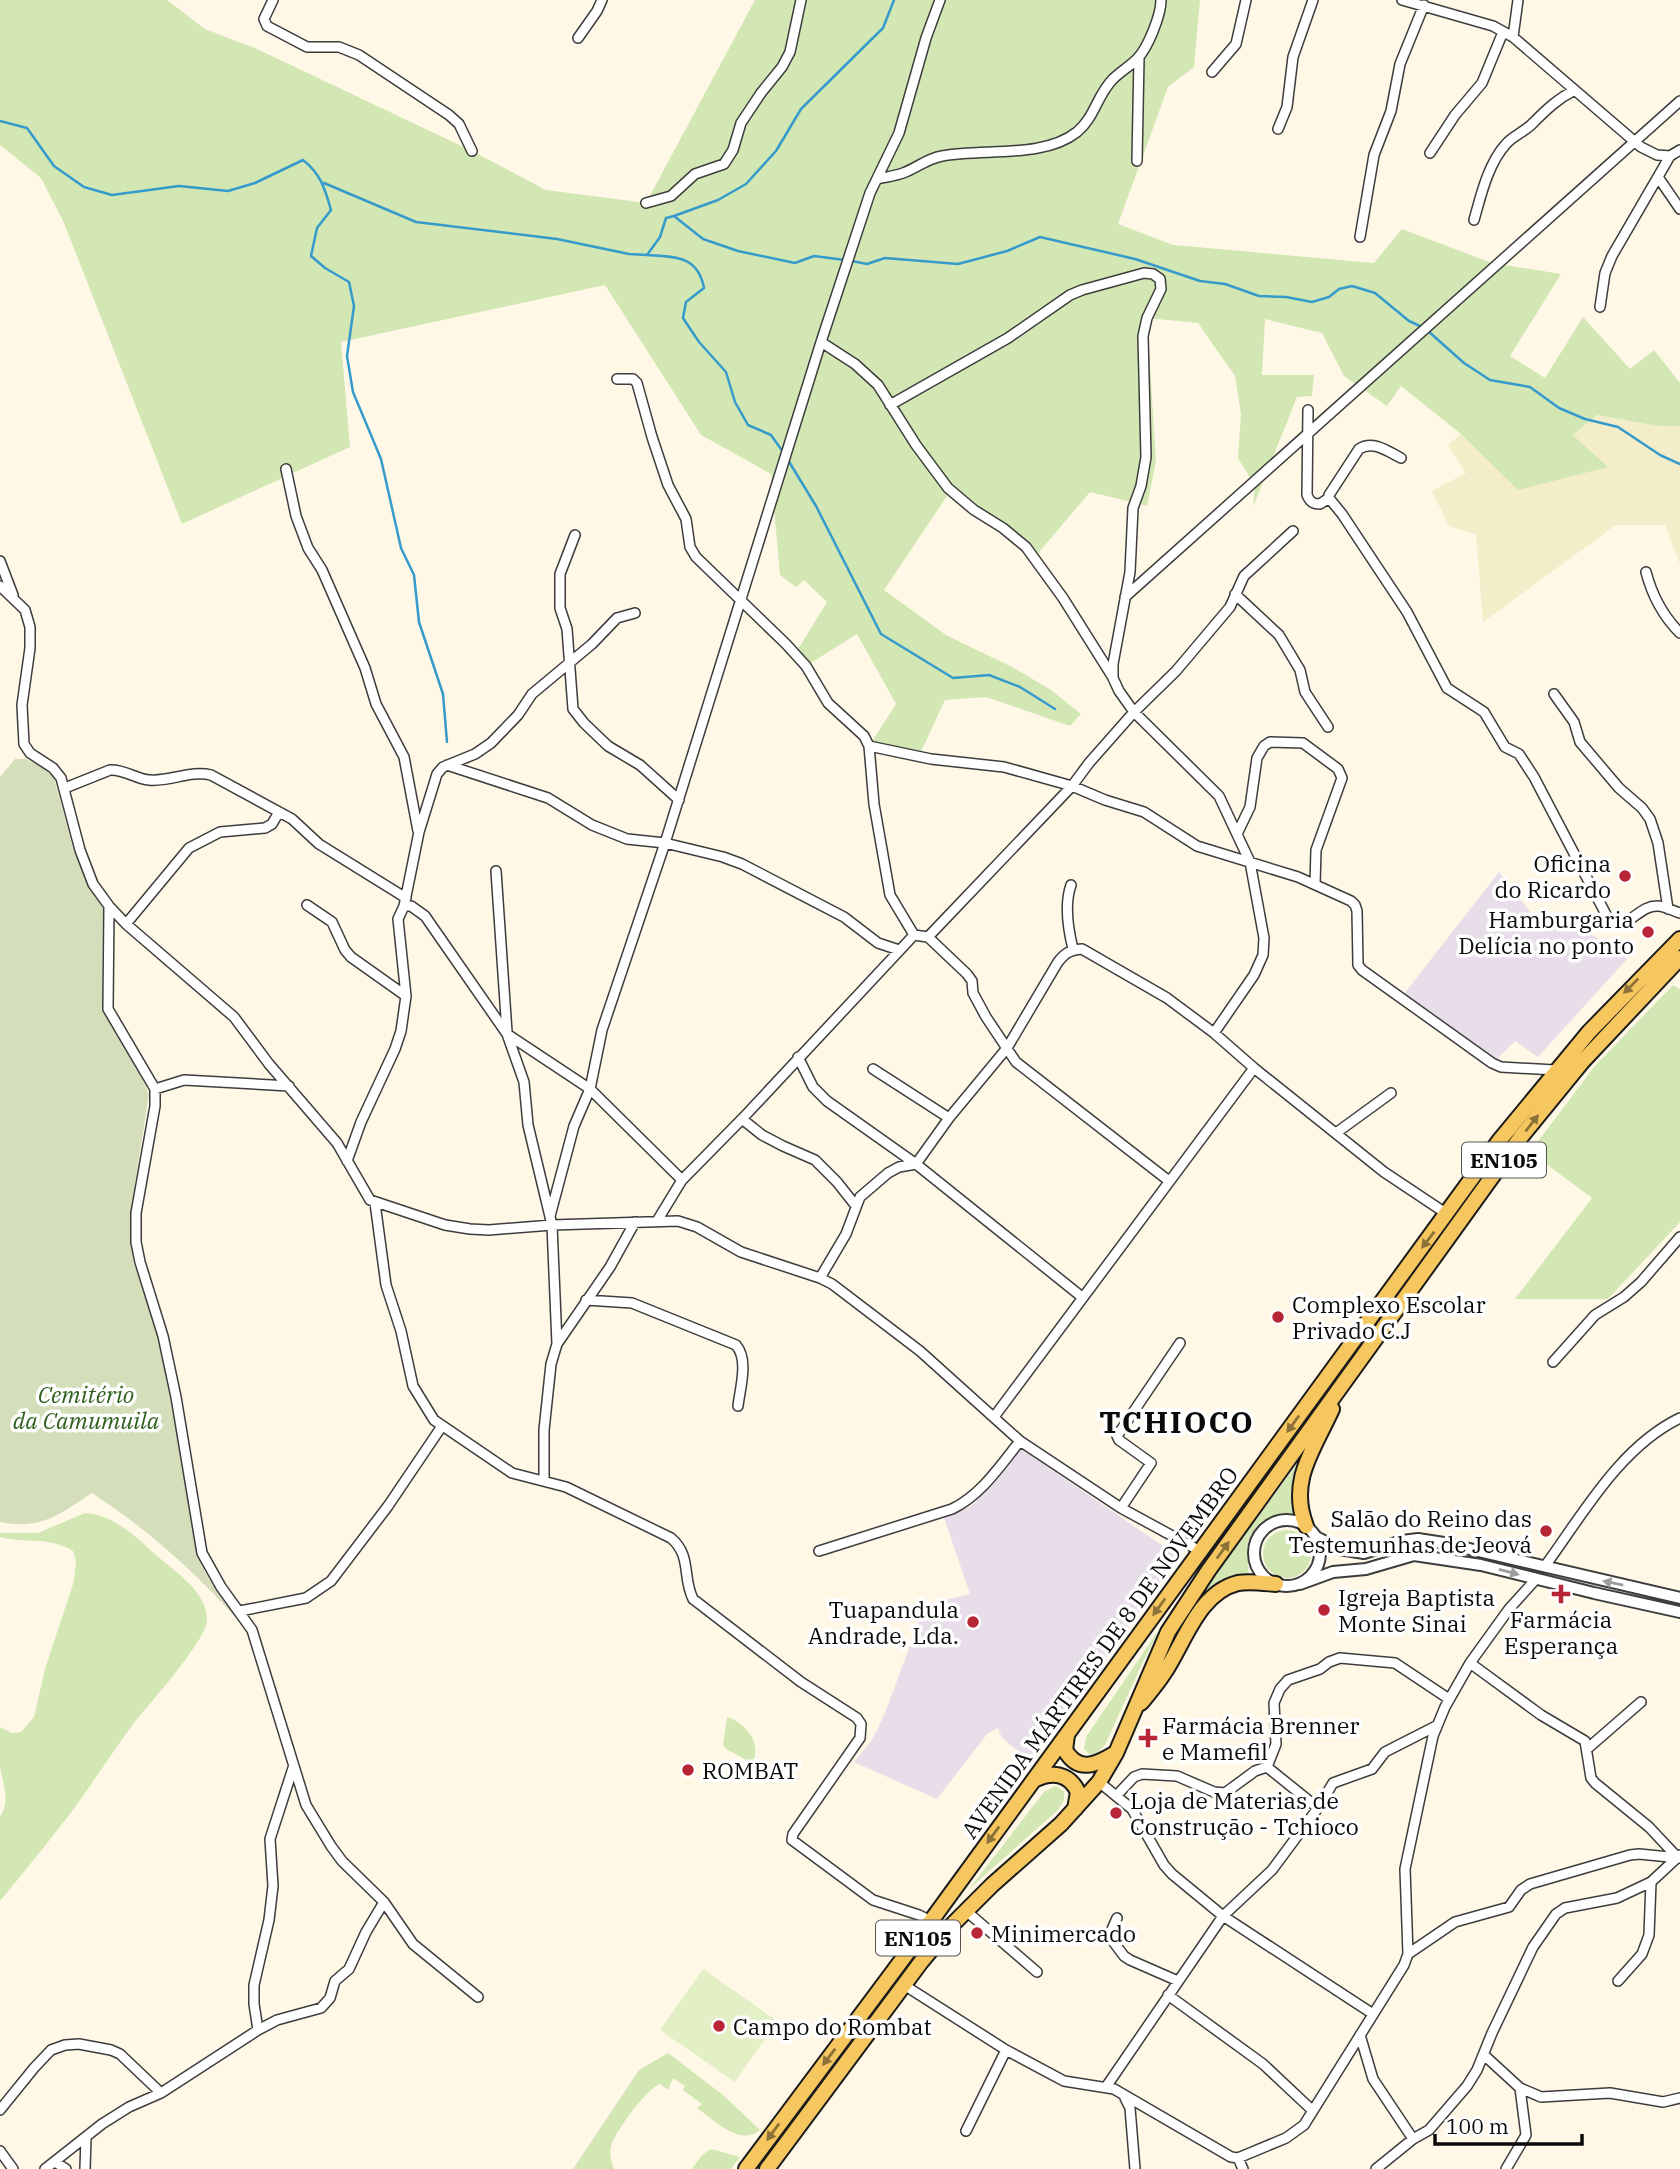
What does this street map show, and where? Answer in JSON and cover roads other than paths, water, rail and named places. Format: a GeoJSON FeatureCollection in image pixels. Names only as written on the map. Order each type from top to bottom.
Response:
{"type":"FeatureCollection","features":[{"type":"Feature","properties":{"kind":"main road","name":"AVENIDA MÁRTIRES DE 8 DE NOVEMBRO"},"geometry":{"type":"LineString","coordinates":[[746,2169],[1068,1734],[1499,1141],[1555,1070],[1620,998],[1680,939]]}},
{"type":"Feature","properties":{"kind":"main road","name":"AVENIDA MÁRTIRES DE 8 DE NOVEMBRO"},"geometry":{"type":"LineString","coordinates":[[767,2169],[904,1985],[965,1910],[1074,1810],[1099,1782],[1116,1753],[1156,1657],[1184,1606],[1347,1376],[1534,1121],[1590,1054],[1677,965]]}},
{"type":"Feature","properties":{"kind":"main road"},"geometry":{"type":"LineString","coordinates":[[1311,1532],[1299,1501],[1300,1479],[1347,1376]]}},
{"type":"Feature","properties":{"kind":"main road"},"geometry":{"type":"LineString","coordinates":[[1134,1712],[1164,1674],[1206,1603],[1226,1588],[1237,1584],[1276,1584]]}},
{"type":"Feature","properties":{"kind":"main road"},"geometry":{"type":"LineString","coordinates":[[1068,1734],[1065,1750],[1073,1761],[1079,1764],[1094,1765],[1116,1753]]}},
{"type":"Feature","properties":{"kind":"main road"},"geometry":{"type":"LineString","coordinates":[[1034,1780],[1052,1774],[1069,1779],[1078,1791],[1074,1810]]}},
{"type":"Feature","properties":{"kind":"street"},"geometry":{"type":"LineString","coordinates":[[273,0],[264,19],[267,26],[307,47],[339,47],[359,55],[449,115],[459,124],[472,152]]}},
{"type":"Feature","properties":{"kind":"street"},"geometry":{"type":"LineString","coordinates":[[578,38],[602,0]]}},
{"type":"Feature","properties":{"kind":"street"},"geometry":{"type":"LineString","coordinates":[[646,203],[671,196],[695,174],[724,164],[733,150],[741,123],[790,52],[801,0]]}},
{"type":"Feature","properties":{"kind":"street"},"geometry":{"type":"LineString","coordinates":[[551,1221],[574,1126],[590,1088],[601,1030],[679,800],[821,342],[877,179],[900,133],[926,38],[940,0]]}},
{"type":"Feature","properties":{"kind":"street"},"geometry":{"type":"LineString","coordinates":[[877,179],[904,173],[921,162],[941,156],[1037,148],[1054,144],[1075,133],[1094,114],[1108,84],[1139,58],[1149,41],[1161,0]]}},
{"type":"Feature","properties":{"kind":"street"},"geometry":{"type":"LineString","coordinates":[[1212,72],[1237,44],[1246,0]]}},
{"type":"Feature","properties":{"kind":"street"},"geometry":{"type":"LineString","coordinates":[[1278,129],[1287,107],[1293,57],[1314,0]]}},
{"type":"Feature","properties":{"kind":"street"},"geometry":{"type":"LineString","coordinates":[[1402,0],[1493,26],[1513,37],[1635,142],[1657,155],[1670,156]]}},
{"type":"Feature","properties":{"kind":"street"},"geometry":{"type":"LineString","coordinates":[[1513,37],[1518,0]]}},
{"type":"Feature","properties":{"kind":"street"},"geometry":{"type":"LineString","coordinates":[[1360,237],[1374,155],[1391,111],[1400,64],[1419,3]]}},
{"type":"Feature","properties":{"kind":"street"},"geometry":{"type":"LineString","coordinates":[[1430,153],[1455,115],[1482,83],[1503,32]]}},
{"type":"Feature","properties":{"kind":"street"},"geometry":{"type":"LineString","coordinates":[[1137,161],[1139,58]]}},
{"type":"Feature","properties":{"kind":"street"},"geometry":{"type":"LineString","coordinates":[[1474,220],[1482,191],[1507,143],[1529,127],[1556,100],[1574,90]]}},
{"type":"Feature","properties":{"kind":"street"},"geometry":{"type":"LineString","coordinates":[[1125,597],[1680,101]]}},
{"type":"Feature","properties":{"kind":"street"},"geometry":{"type":"LineString","coordinates":[[1600,307],[1605,273],[1612,256],[1670,156],[1680,150]]}},
{"type":"Feature","properties":{"kind":"street"},"geometry":{"type":"LineString","coordinates":[[1658,177],[1680,209]]}},
{"type":"Feature","properties":{"kind":"street"},"geometry":{"type":"LineString","coordinates":[[890,405],[1008,338],[1070,295],[1144,273],[1153,274],[1160,279],[1161,289],[1147,318],[1143,336],[1146,457],[1132,519],[1130,572],[1113,664],[1114,678]]}},
{"type":"Feature","properties":{"kind":"street"},"geometry":{"type":"LineString","coordinates":[[821,342],[855,364],[878,385],[948,488],[1026,547],[1063,598],[1134,712],[1219,796],[1250,862],[1264,938],[1263,955],[1254,975],[1214,1033]]}},
{"type":"Feature","properties":{"kind":"street"},"geometry":{"type":"LineString","coordinates":[[617,379],[632,379],[637,383],[668,485],[686,519],[690,547],[696,557],[800,660],[828,703],[864,736],[869,746],[874,804],[890,895],[914,934],[928,937],[967,974],[972,981],[973,993],[986,1017],[1016,1062],[1169,1181]]}},
{"type":"Feature","properties":{"kind":"street"},"geometry":{"type":"LineString","coordinates":[[1308,410],[1307,495],[1314,504],[1320,505],[1329,498],[1359,449],[1365,445],[1373,445],[1401,458]]}},
{"type":"Feature","properties":{"kind":"street"},"geometry":{"type":"LineString","coordinates":[[286,469],[296,516],[308,548],[322,570],[365,668],[376,704],[404,757],[419,832]]}},
{"type":"Feature","properties":{"kind":"street"},"geometry":{"type":"LineString","coordinates":[[1329,498],[1407,612],[1447,688],[1484,712],[1505,747],[1518,754],[1529,770],[1611,924],[1617,926],[1624,923],[1650,907],[1657,906],[1680,913]]}},
{"type":"Feature","properties":{"kind":"street"},"geometry":{"type":"LineString","coordinates":[[928,937],[1072,786],[1134,712],[1184,662],[1230,607],[1244,576],[1293,531]]}},
{"type":"Feature","properties":{"kind":"street"},"geometry":{"type":"LineString","coordinates":[[575,535],[560,574],[560,608],[567,629],[573,709],[608,746],[640,765],[679,800]]}},
{"type":"Feature","properties":{"kind":"street"},"geometry":{"type":"LineString","coordinates":[[0,561],[13,597]]}},
{"type":"Feature","properties":{"kind":"street"},"geometry":{"type":"LineString","coordinates":[[1646,572],[1651,591],[1680,633]]}},
{"type":"Feature","properties":{"kind":"street"},"geometry":{"type":"LineString","coordinates":[[0,586],[25,610],[30,627],[30,648],[22,705],[24,744],[30,753],[53,768],[61,778],[80,850],[93,884],[126,924],[234,1017],[337,1143],[367,1197],[375,1203],[445,1225],[470,1229],[489,1230],[551,1221],[678,1221],[741,1252],[832,1283],[920,1351],[1020,1441],[1121,1508],[1200,1551]]}},
{"type":"Feature","properties":{"kind":"street"},"geometry":{"type":"LineString","coordinates":[[1235,594],[1279,635],[1300,670],[1305,692],[1328,727]]}},
{"type":"Feature","properties":{"kind":"street"},"geometry":{"type":"LineString","coordinates":[[347,1161],[361,1122],[395,1049],[405,1015],[406,996],[398,919],[405,902],[419,832],[437,774],[447,765],[475,754],[491,743],[518,715],[532,694],[617,618],[635,613]]}},
{"type":"Feature","properties":{"kind":"street"},"geometry":{"type":"LineString","coordinates":[[1554,694],[1574,722],[1580,742],[1650,819],[1658,844],[1668,909]]}},
{"type":"Feature","properties":{"kind":"street"},"geometry":{"type":"LineString","coordinates":[[1237,834],[1250,807],[1257,758],[1264,746],[1270,742],[1294,741],[1309,746],[1338,769],[1342,778],[1319,839],[1315,884]]}},
{"type":"Feature","properties":{"kind":"street"},"geometry":{"type":"LineString","coordinates":[[869,746],[931,759],[1004,767],[1072,786],[1143,812],[1197,846],[1315,884],[1356,905],[1358,965],[1362,970],[1492,1063],[1501,1067],[1555,1070]]}},
{"type":"Feature","properties":{"kind":"street"},"geometry":{"type":"LineString","coordinates":[[447,765],[548,799],[610,833],[627,839],[665,843],[742,864],[844,917],[878,943],[900,950]]}},
{"type":"Feature","properties":{"kind":"street"},"geometry":{"type":"LineString","coordinates":[[65,788],[110,770],[148,780],[202,773],[211,775],[303,826],[319,844],[425,916],[507,1034],[524,1082],[528,1125],[551,1221],[557,1344]]}},
{"type":"Feature","properties":{"kind":"street"},"geometry":{"type":"LineString","coordinates":[[126,924],[189,848],[220,832],[265,828],[272,824],[279,812]]}},
{"type":"Feature","properties":{"kind":"street"},"geometry":{"type":"LineString","coordinates":[[496,871],[507,1034]]}},
{"type":"Feature","properties":{"kind":"street"},"geometry":{"type":"LineString","coordinates":[[1071,885],[1068,895],[1068,932],[1073,949]]}},
{"type":"Feature","properties":{"kind":"street"},"geometry":{"type":"LineString","coordinates":[[307,905],[332,922],[351,957],[406,996]]}},
{"type":"Feature","properties":{"kind":"street"},"geometry":{"type":"LineString","coordinates":[[109,906],[106,996],[108,1009],[155,1089],[155,1106],[136,1213],[136,1242],[163,1336],[176,1397],[202,1553],[221,1587],[252,1630],[306,1805],[331,1846],[342,1861],[384,1902],[413,1944],[478,1997]]}},
{"type":"Feature","properties":{"kind":"street"},"geometry":{"type":"LineString","coordinates":[[657,1221],[682,1180],[914,934]]}},
{"type":"Feature","properties":{"kind":"street"},"geometry":{"type":"LineString","coordinates":[[820,1278],[846,1234],[860,1198],[888,1173],[899,1167],[916,1164],[948,1118],[1007,1048],[1058,962],[1073,949],[1082,949],[1167,998],[1384,1172],[1447,1214]]}},
{"type":"Feature","properties":{"kind":"street"},"geometry":{"type":"LineString","coordinates":[[507,1034],[590,1088],[682,1180]]}},
{"type":"Feature","properties":{"kind":"street"},"geometry":{"type":"LineString","coordinates":[[798,1058],[820,1094],[916,1164],[1082,1297]]}},
{"type":"Feature","properties":{"kind":"street"},"geometry":{"type":"LineString","coordinates":[[994,1417],[1254,1068]]}},
{"type":"Feature","properties":{"kind":"street"},"geometry":{"type":"LineString","coordinates":[[873,1069],[948,1118]]}},
{"type":"Feature","properties":{"kind":"street"},"geometry":{"type":"LineString","coordinates":[[155,1089],[184,1080],[289,1086]]}},
{"type":"Feature","properties":{"kind":"street"},"geometry":{"type":"LineString","coordinates":[[1336,1133],[1391,1093]]}},
{"type":"Feature","properties":{"kind":"street"},"geometry":{"type":"LineString","coordinates":[[742,1119],[762,1135],[815,1160],[856,1206]]}},
{"type":"Feature","properties":{"kind":"street"},"geometry":{"type":"LineString","coordinates":[[375,1203],[386,1285],[401,1331],[414,1386],[428,1414],[512,1473],[566,1488],[671,1538],[684,1553],[689,1591],[693,1599],[801,1682],[857,1718],[861,1724],[860,1738],[793,1834],[792,1840],[873,1900],[919,1914],[931,1921]]}},
{"type":"Feature","properties":{"kind":"street"},"geometry":{"type":"LineString","coordinates":[[544,1480],[544,1430],[551,1364],[557,1344],[610,1266],[635,1222]]}},
{"type":"Feature","properties":{"kind":"street"},"geometry":{"type":"LineString","coordinates":[[1553,1362],[1595,1315],[1642,1282],[1680,1237]]}},
{"type":"Feature","properties":{"kind":"street"},"geometry":{"type":"LineString","coordinates":[[586,1300],[632,1303],[736,1345],[742,1352],[743,1362],[738,1406]]}},
{"type":"Feature","properties":{"kind":"street"},"geometry":{"type":"LineString","coordinates":[[1121,1508],[1151,1463],[1117,1436],[1181,1343]]}},
{"type":"Feature","properties":{"kind":"street"},"geometry":{"type":"LineString","coordinates":[[1545,1566],[1619,1466],[1655,1433],[1680,1418]]}},
{"type":"Feature","properties":{"kind":"street"},"geometry":{"type":"LineString","coordinates":[[240,1611],[306,1598],[331,1581],[388,1506],[442,1426]]}},
{"type":"Feature","properties":{"kind":"street"},"geometry":{"type":"LineString","coordinates":[[819,1551],[965,1503],[1020,1441]]}},
{"type":"Feature","properties":{"kind":"street"},"geometry":{"type":"LineString","coordinates":[[1680,1598],[1431,1541],[1402,1541],[1364,1553],[1339,1549],[1294,1521],[1276,1522],[1265,1529],[1254,1550],[1258,1568],[1265,1578],[1276,1584],[1292,1586],[1333,1572],[1366,1569],[1414,1555],[1481,1564],[1680,1612]]}},
{"type":"Feature","properties":{"kind":"street"},"geometry":{"type":"LineString","coordinates":[[1300,1584],[1311,1576],[1318,1564],[1320,1550],[1311,1532]]}},
{"type":"Feature","properties":{"kind":"street"},"geometry":{"type":"LineString","coordinates":[[1408,1954],[1405,1869],[1436,1726],[1470,1663],[1509,1609],[1536,1579]]}},
{"type":"Feature","properties":{"kind":"street"},"geometry":{"type":"LineString","coordinates":[[1267,1767],[1276,1744],[1274,1703],[1280,1689],[1288,1680],[1320,1669],[1329,1662],[1352,1658],[1364,1662],[1395,1663],[1449,1699]]}},
{"type":"Feature","properties":{"kind":"street"},"geometry":{"type":"LineString","coordinates":[[1470,1663],[1546,1718],[1583,1739],[1591,1778],[1595,1783],[1648,1827],[1679,1858]]}},
{"type":"Feature","properties":{"kind":"street"},"geometry":{"type":"LineString","coordinates":[[1587,1749],[1641,1702]]}},
{"type":"Feature","properties":{"kind":"street"},"geometry":{"type":"LineString","coordinates":[[1106,2087],[1223,1916],[1272,1870],[1330,1788],[1338,1780],[1372,1769],[1385,1752],[1436,1726]]}},
{"type":"Feature","properties":{"kind":"street"},"geometry":{"type":"LineString","coordinates":[[258,2030],[254,1985],[274,1886],[271,1839],[293,1767]]}},
{"type":"Feature","properties":{"kind":"street"},"geometry":{"type":"LineString","coordinates":[[1117,1795],[1134,1777],[1142,1774],[1177,1776],[1214,1792],[1225,1793],[1255,1771],[1267,1767]]}},
{"type":"Feature","properties":{"kind":"street"},"geometry":{"type":"LineString","coordinates":[[1267,1767],[1318,1808]]}},
{"type":"Feature","properties":{"kind":"street"},"geometry":{"type":"LineString","coordinates":[[1099,1782],[1132,1809],[1172,1874],[1223,1916],[1373,2014]]}},
{"type":"Feature","properties":{"kind":"street"},"geometry":{"type":"LineString","coordinates":[[904,1985],[1006,2050],[1064,2081],[1114,2089],[1125,2098],[1222,2153],[1238,2158],[1294,2134],[1304,2125],[1408,1954],[1455,1922],[1509,1907],[1521,1890],[1530,1884],[1630,1855],[1679,1858]]}},
{"type":"Feature","properties":{"kind":"street"},"geometry":{"type":"LineString","coordinates":[[1376,2169],[1413,2139],[1429,2130],[1467,2086],[1533,1947],[1556,1914],[1565,1908],[1617,1898],[1651,1882],[1679,1858]]}},
{"type":"Feature","properties":{"kind":"street"},"geometry":{"type":"LineString","coordinates":[[1618,1981],[1642,1954],[1649,1935],[1651,1882]]}},
{"type":"Feature","properties":{"kind":"street"},"geometry":{"type":"LineString","coordinates":[[45,2169],[129,2107],[161,2093],[258,2030],[278,2020],[321,2008],[327,2003],[332,1985],[349,1969],[384,1902]]}},
{"type":"Feature","properties":{"kind":"street"},"geometry":{"type":"LineString","coordinates":[[965,1910],[1037,1972]]}},
{"type":"Feature","properties":{"kind":"street"},"geometry":{"type":"LineString","coordinates":[[1117,1918],[1109,1936],[1124,1956],[1178,1981]]}},
{"type":"Feature","properties":{"kind":"street"},"geometry":{"type":"LineString","coordinates":[[1168,1995],[1263,2064],[1312,2110]]}},
{"type":"Feature","properties":{"kind":"street"},"geometry":{"type":"LineString","coordinates":[[1360,2035],[1373,2079],[1413,2139]]}},
{"type":"Feature","properties":{"kind":"street"},"geometry":{"type":"LineString","coordinates":[[0,2110],[51,2050],[65,2045],[79,2044],[120,2053],[161,2093]]}},
{"type":"Feature","properties":{"kind":"street"},"geometry":{"type":"LineString","coordinates":[[966,2131],[1006,2050]]}},
{"type":"Feature","properties":{"kind":"street"},"geometry":{"type":"LineString","coordinates":[[1484,2054],[1520,2088],[1541,2097],[1610,2094],[1663,2102],[1680,2098]]}},
{"type":"Feature","properties":{"kind":"street"},"geometry":{"type":"LineString","coordinates":[[1506,2169],[1525,2135],[1520,2088]]}},
{"type":"Feature","properties":{"kind":"street"},"geometry":{"type":"LineString","coordinates":[[1125,2098],[1130,2108],[1135,2169]]}},
{"type":"Feature","properties":{"kind":"street"},"geometry":{"type":"LineString","coordinates":[[85,2169],[86,2137]]}},
{"type":"Feature","properties":{"kind":"street"},"geometry":{"type":"LineString","coordinates":[[0,2151],[13,2169]]}},
{"type":"Feature","properties":{"kind":"street"},"geometry":{"type":"LineString","coordinates":[[1238,2158],[1243,2169]]}},
{"type":"Feature","properties":{"kind":"street"},"geometry":{"type":"LineString","coordinates":[[55,2162],[66,2169]]}},
{"type":"Feature","properties":{"kind":"waterway"},"geometry":{"type":"LineString","coordinates":[[674,216],[718,200],[746,184],[776,151],[801,109],[883,28],[894,0]]}},
{"type":"Feature","properties":{"kind":"waterway"},"geometry":{"type":"LineString","coordinates":[[0,121],[27,128],[54,166],[84,187],[112,195],[179,186],[228,191],[255,183],[303,160],[318,176],[331,210],[317,228],[311,256],[349,282],[354,306],[347,356],[353,392],[381,459],[401,548],[414,575],[419,622],[443,694],[447,742]]}},
{"type":"Feature","properties":{"kind":"waterway"},"geometry":{"type":"LineString","coordinates":[[324,183],[416,222],[557,239],[629,254],[647,255],[660,237],[666,218],[674,216],[703,239],[738,251],[795,263],[814,256],[845,260]]}},
{"type":"Feature","properties":{"kind":"waterway"},"geometry":{"type":"LineString","coordinates":[[852,261],[867,264],[885,258],[958,264],[1007,251],[1040,237],[1135,259],[1200,281],[1225,284],[1259,296],[1312,302],[1352,286],[1375,293],[1409,321],[1422,327]]}},
{"type":"Feature","properties":{"kind":"waterway"},"geometry":{"type":"LineString","coordinates":[[647,255],[683,260],[696,269],[704,288],[686,302],[683,318],[699,342],[726,372],[735,402],[748,425],[771,435],[783,452]]}},
{"type":"Feature","properties":{"kind":"waterway"},"geometry":{"type":"LineString","coordinates":[[1428,331],[1464,363],[1490,380],[1530,387],[1559,408],[1585,419],[1618,427],[1660,455],[1680,464]]}},
{"type":"Feature","properties":{"kind":"waterway"},"geometry":{"type":"LineString","coordinates":[[788,460],[816,506],[881,634],[953,678],[989,675],[1020,687],[1055,709]]}},
{"type":"Feature","properties":{"kind":"place","name":"Oficina do Ricardo"},"geometry":{"type":"Point","coordinates":[1625,876]}},
{"type":"Feature","properties":{"kind":"place","name":"Hamburgaria Delícia no ponto"},"geometry":{"type":"Point","coordinates":[1648,932]}},
{"type":"Feature","properties":{"kind":"place","name":"Complexo Escolar Privado C.J"},"geometry":{"type":"Point","coordinates":[1278,1317]}},
{"type":"Feature","properties":{"kind":"place","name":"Salão do Reino das Testemunhas de Jeová"},"geometry":{"type":"Point","coordinates":[1546,1531]}},
{"type":"Feature","properties":{"kind":"place","name":"Farmácia Esperança"},"geometry":{"type":"Point","coordinates":[1561,1594]}},
{"type":"Feature","properties":{"kind":"place","name":"Igreja Baptista Monte Sinai"},"geometry":{"type":"Point","coordinates":[1324,1610]}},
{"type":"Feature","properties":{"kind":"place","name":"Tuapandula Andrade, Lda."},"geometry":{"type":"Point","coordinates":[973,1622]}},
{"type":"Feature","properties":{"kind":"place","name":"Farmácia Brenner e Mamefil"},"geometry":{"type":"Point","coordinates":[1148,1738]}},
{"type":"Feature","properties":{"kind":"place","name":"ROMBAT"},"geometry":{"type":"Point","coordinates":[688,1770]}},
{"type":"Feature","properties":{"kind":"place","name":"Loja de Materias de Construção - Tchioco"},"geometry":{"type":"Point","coordinates":[1116,1813]}},
{"type":"Feature","properties":{"kind":"place","name":"Minimercado"},"geometry":{"type":"Point","coordinates":[977,1933]}},
{"type":"Feature","properties":{"kind":"place","name":"Campo do Rombat"},"geometry":{"type":"Point","coordinates":[719,2026]}},
{"type":"Feature","properties":{"kind":"district","name":"TCHIOCO"},"geometry":{"type":"Point","coordinates":[1177,1421]}},
{"type":"Feature","properties":{"kind":"park label","name":"Cemitério da Camumuila"},"geometry":{"type":"Point","coordinates":[86,1407]}}]}
